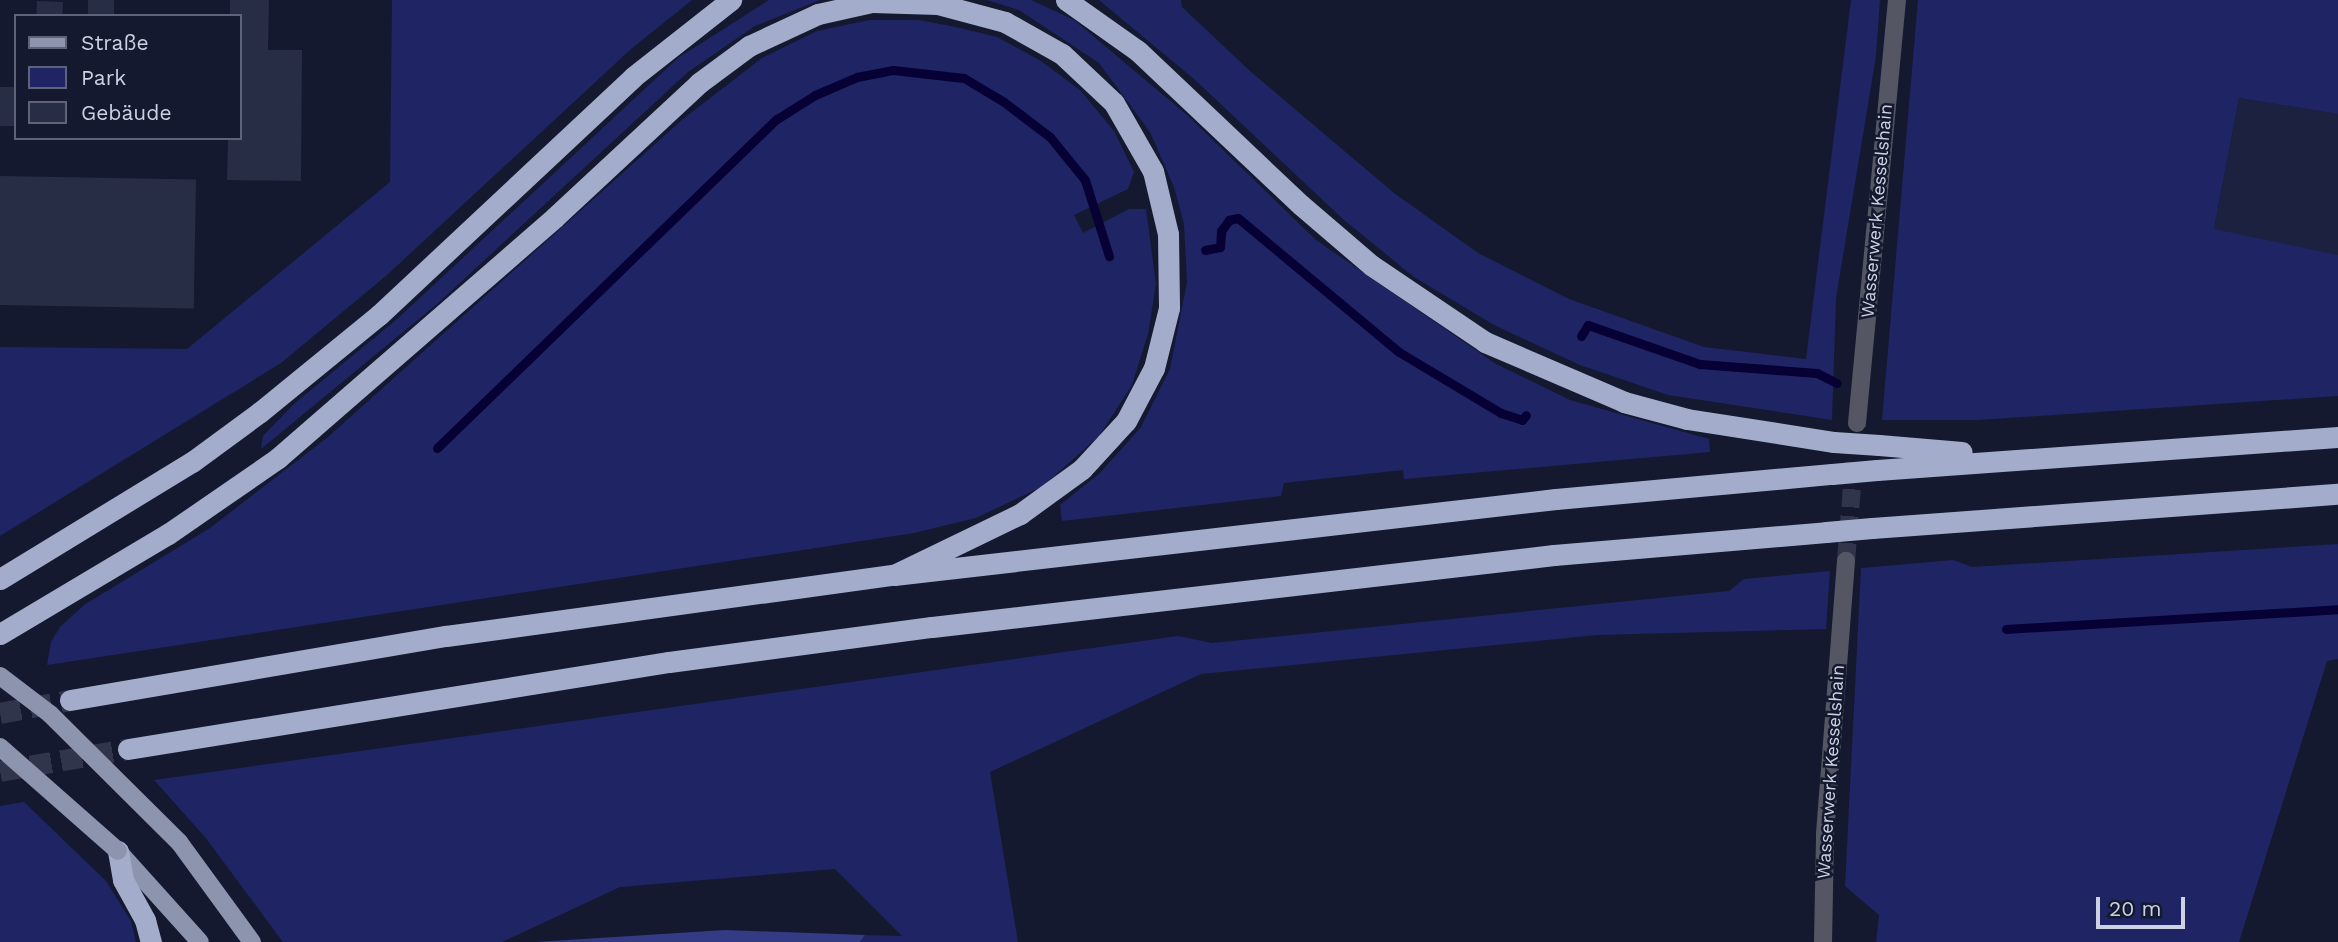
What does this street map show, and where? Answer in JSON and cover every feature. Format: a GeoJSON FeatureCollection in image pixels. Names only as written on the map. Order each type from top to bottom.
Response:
{"type":"FeatureCollection","features":[{"type":"Feature","properties":{"kind":"highway"},"geometry":{"type":"LineString","coordinates":[[0,579],[192,463],[270,404],[379,315],[634,77],[731,0]]}},
{"type":"Feature","properties":{"kind":"highway"},"geometry":{"type":"LineString","coordinates":[[1066,0],[1138,51],[1301,205],[1371,265],[1485,342],[1624,402],[1687,419],[1834,442],[2020,457]]}},
{"type":"Feature","properties":{"kind":"highway"},"geometry":{"type":"LineString","coordinates":[[6,631],[169,534],[278,458],[555,217],[699,83],[749,46],[818,14],[872,2],[938,4],[1004,22],[1062,54],[1114,103],[1153,171],[1168,234],[1169,308],[1154,368],[1126,421],[1082,469],[1020,514],[894,575]]}},
{"type":"Feature","properties":{"kind":"highway"},"geometry":{"type":"LineString","coordinates":[[70,700],[446,636],[894,575],[1556,499],[2020,457],[2338,437]]}},
{"type":"Feature","properties":{"kind":"highway"},"geometry":{"type":"LineString","coordinates":[[128,749],[669,662],[932,627],[1554,555],[1872,528],[2338,494]]}},
{"type":"Feature","properties":{"kind":"highway"},"geometry":{"type":"LineString","coordinates":[[118,851],[123,880],[145,920],[151,942]]}},
{"type":"Feature","properties":{"kind":"main road"},"geometry":{"type":"LineString","coordinates":[[0,676],[50,714],[179,842],[252,942]]}},
{"type":"Feature","properties":{"kind":"main road"},"geometry":{"type":"LineString","coordinates":[[0,747],[118,851],[200,942]]}},
{"type":"Feature","properties":{"kind":"street","name":"Wasserwerk Kesselshain"},"geometry":{"type":"LineString","coordinates":[[1857,423],[1897,0]]}},
{"type":"Feature","properties":{"kind":"street","name":"Wasserwerk Kesselshain"},"geometry":{"type":"LineString","coordinates":[[1822,942],[1825,834],[1846,561]]}},
{"type":"Feature","properties":{"kind":"shaded area"},"geometry":{"type":"Polygon","coordinates":[[[2239,98],[2338,114],[2338,255],[2214,230],[2239,98]]]}},
{"type":"Feature","properties":{"kind":"shaded area"},"geometry":{"type":"Polygon","coordinates":[[[725,930],[865,935],[860,942],[536,942],[725,930]]]}},
{"type":"Feature","properties":{"kind":"green space"},"geometry":{"type":"Polygon","coordinates":[[[392,0],[692,0],[631,49],[387,275],[281,363],[0,536],[0,347],[187,349],[390,182],[392,0]]]}},
{"type":"Feature","properties":{"kind":"green space"},"geometry":{"type":"Polygon","coordinates":[[[769,0],[820,0],[755,26],[688,72],[437,304],[261,449],[263,436],[295,403],[396,320],[678,58],[769,0]]]}},
{"type":"Feature","properties":{"kind":"green space"},"geometry":{"type":"Polygon","coordinates":[[[987,0],[1031,0],[1074,20],[1187,115],[1316,240],[1496,364],[1570,400],[1709,439],[1710,452],[1404,479],[1403,470],[1284,483],[1281,496],[1062,521],[1060,505],[1100,473],[1141,427],[1170,369],[1187,282],[1184,224],[1174,187],[1150,132],[1099,63],[1019,10],[987,0]]]}},
{"type":"Feature","properties":{"kind":"green space"},"geometry":{"type":"Polygon","coordinates":[[[1099,0],[1181,0],[1182,7],[1250,71],[1394,193],[1478,253],[1569,299],[1704,347],[1806,359],[1851,0],[1880,0],[1876,56],[1836,298],[1832,420],[1668,395],[1580,365],[1494,325],[1414,277],[1344,220],[1194,79],[1099,0]]]}},
{"type":"Feature","properties":{"kind":"green space"},"geometry":{"type":"Polygon","coordinates":[[[1918,0],[2338,0],[2338,114],[2239,98],[2214,229],[2338,255],[2338,396],[1979,420],[1882,420],[1918,0]]]}},
{"type":"Feature","properties":{"kind":"green space"},"geometry":{"type":"Polygon","coordinates":[[[869,20],[918,20],[956,27],[997,37],[1041,61],[1080,90],[1114,131],[1134,172],[1128,189],[1074,215],[1083,233],[1129,209],[1146,209],[1156,284],[1148,334],[1132,385],[1099,436],[1043,486],[976,518],[914,533],[47,665],[51,642],[60,627],[84,605],[210,528],[328,437],[683,119],[762,58],[817,31],[869,20]]]}},
{"type":"Feature","properties":{"kind":"green space"},"geometry":{"type":"Polygon","coordinates":[[[2338,544],[2338,659],[2327,661],[2239,942],[1876,942],[1879,915],[1845,886],[1861,568],[1953,560],[1972,567],[2338,544]]]}},
{"type":"Feature","properties":{"kind":"green space"},"geometry":{"type":"Polygon","coordinates":[[[1830,571],[1826,629],[1597,635],[1201,674],[990,772],[1018,942],[860,942],[865,935],[902,936],[835,869],[620,887],[502,942],[283,942],[205,837],[154,780],[1178,636],[1212,643],[1729,591],[1744,579],[1830,571]]]}},
{"type":"Feature","properties":{"kind":"green space"},"geometry":{"type":"Polygon","coordinates":[[[24,802],[106,881],[131,921],[136,942],[0,942],[0,806],[24,802]]]}},
{"type":"Feature","properties":{"kind":"building"},"geometry":{"type":"Polygon","coordinates":[[[88,0],[114,0],[114,14],[88,14],[88,0]]]}},
{"type":"Feature","properties":{"kind":"building"},"geometry":{"type":"Polygon","coordinates":[[[230,0],[269,0],[268,50],[302,50],[301,181],[227,180],[228,140],[242,140],[242,14],[230,14],[230,0]]]}},
{"type":"Feature","properties":{"kind":"building"},"geometry":{"type":"Polygon","coordinates":[[[37,1],[63,2],[63,14],[37,14],[37,1]]]}},
{"type":"Feature","properties":{"kind":"building"},"geometry":{"type":"Polygon","coordinates":[[[0,87],[14,87],[14,126],[0,126],[0,87]]]}},
{"type":"Feature","properties":{"kind":"building"},"geometry":{"type":"Polygon","coordinates":[[[0,176],[196,179],[194,308],[0,305],[0,176]]]}},
{"type":"Feature","properties":{"kind":"waterway"},"geometry":{"type":"LineString","coordinates":[[437,448],[777,119],[815,95],[857,77],[893,70],[964,78],[1004,102],[1050,137],[1085,180],[1109,256]]}},
{"type":"Feature","properties":{"kind":"waterway"},"geometry":{"type":"LineString","coordinates":[[1205,250],[1220,247],[1221,231],[1229,220],[1238,218],[1399,352],[1501,413],[1522,420],[1526,415]]}},
{"type":"Feature","properties":{"kind":"waterway"},"geometry":{"type":"LineString","coordinates":[[1581,336],[1588,325],[1700,364],[1817,373],[1837,383]]}},
{"type":"Feature","properties":{"kind":"waterway"},"geometry":{"type":"LineString","coordinates":[[2006,629],[2338,609]]}},
{"type":"Feature","properties":{"kind":"tunnel"},"geometry":{"type":"LineString","coordinates":[[1846,561],[1857,423]]}},
{"type":"Feature","properties":{"kind":"tunnel"},"geometry":{"type":"LineString","coordinates":[[0,713],[70,700]]}},
{"type":"Feature","properties":{"kind":"tunnel"},"geometry":{"type":"LineString","coordinates":[[0,771],[128,749]]}}]}
